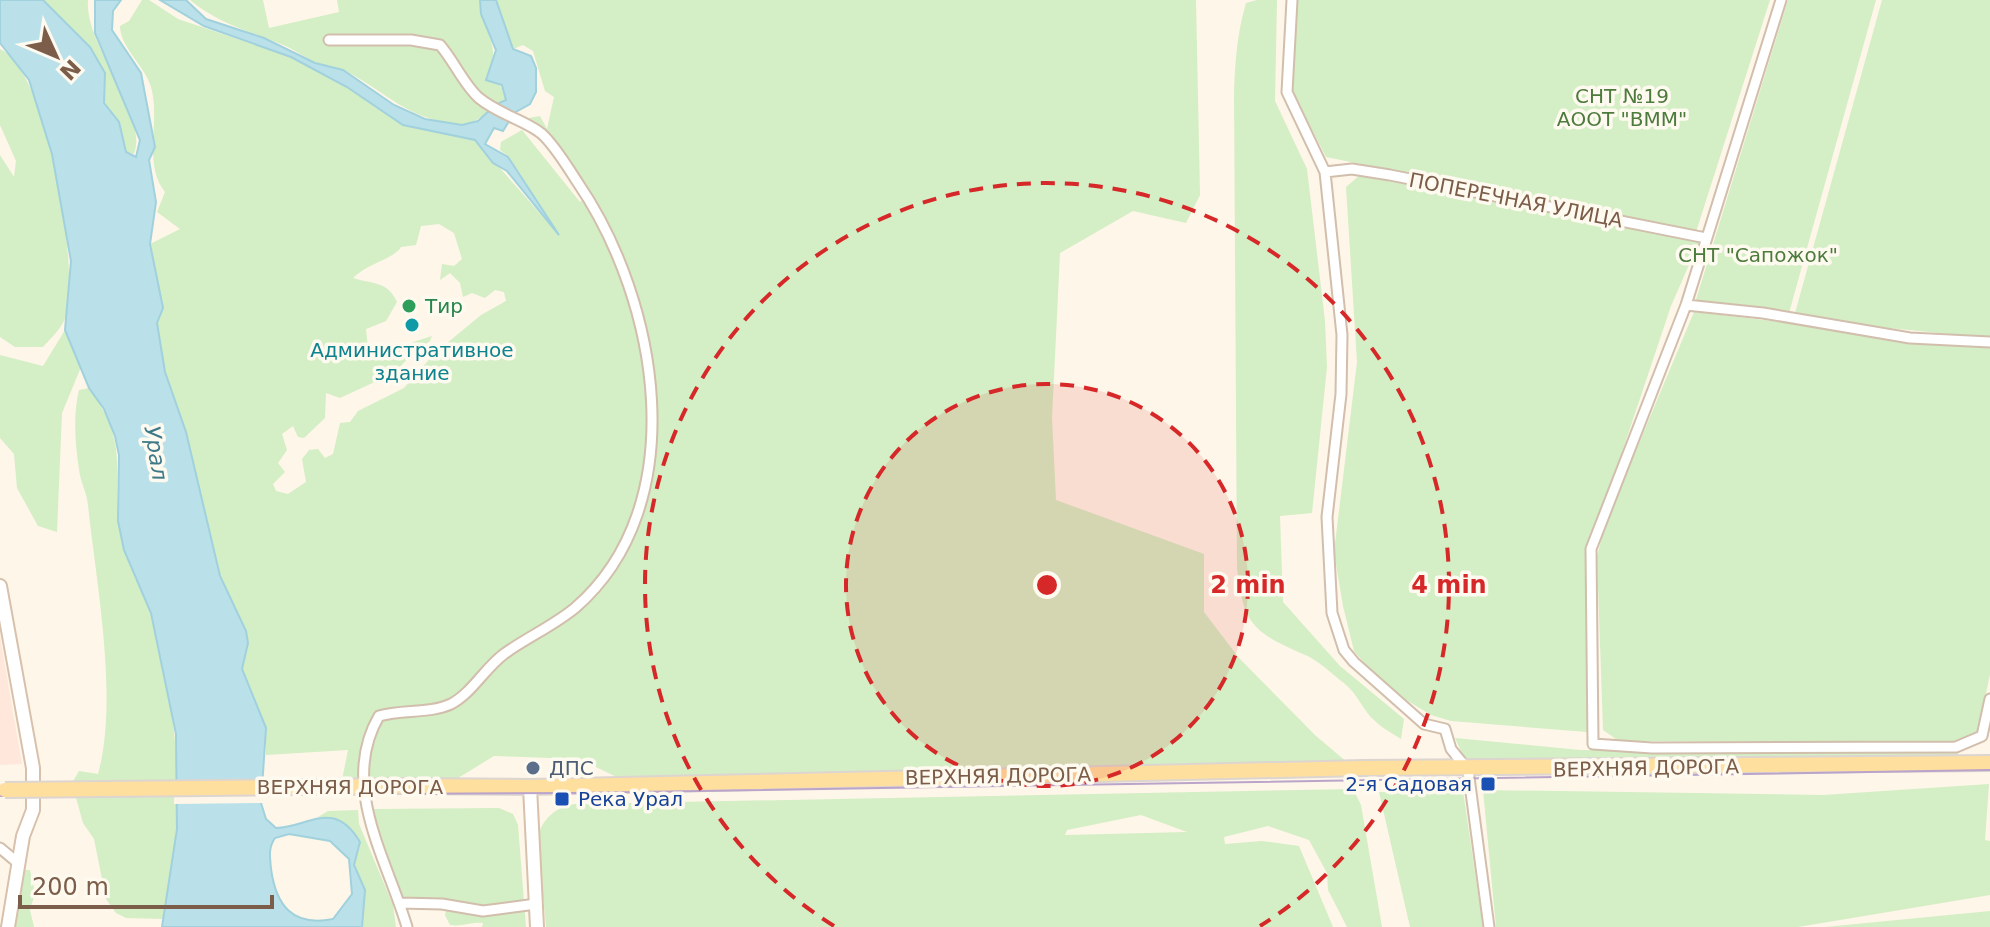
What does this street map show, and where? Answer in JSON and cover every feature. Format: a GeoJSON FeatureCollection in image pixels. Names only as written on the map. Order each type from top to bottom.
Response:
{"type":"FeatureCollection","features":[{"type":"Feature","properties":{"kind":"main road"},"geometry":{"type":"LineString","coordinates":[[0,586],[33,768],[33,810],[18,863],[8,927]]}},
{"type":"Feature","properties":{"kind":"main road","name":"ВЕРХНЯЯ ДОРОГА"},"geometry":{"type":"LineString","coordinates":[[3,790],[530,787],[1349,769],[1990,763]]}},
{"type":"Feature","properties":{"kind":"main road"},"geometry":{"type":"LineString","coordinates":[[530,787],[537,927]]}},
{"type":"Feature","properties":{"kind":"street"},"geometry":{"type":"LineString","coordinates":[[1292,0],[1287,92],[1325,172],[1342,335],[1341,394],[1327,517],[1332,613],[1344,650],[1354,662],[1424,724],[1445,729],[1451,749],[1468,770],[1489,927]]}},
{"type":"Feature","properties":{"kind":"street"},"geometry":{"type":"LineString","coordinates":[[1781,0],[1686,305],[1591,549],[1593,744],[1652,748],[1956,747],[1982,736],[1990,699]]}},
{"type":"Feature","properties":{"kind":"street"},"geometry":{"type":"LineString","coordinates":[[329,40],[411,40],[440,45],[476,96],[516,122],[542,133],[581,186],[629,283],[642,336],[654,426],[650,477],[625,539],[593,588],[574,608],[501,656],[453,703],[379,716],[364,752],[363,797],[407,927]]}},
{"type":"Feature","properties":{"kind":"street","name":"ПОПЕРЕЧНАЯ УЛИЦА"},"geometry":{"type":"LineString","coordinates":[[1325,172],[1352,169],[1390,175],[1706,238]]}},
{"type":"Feature","properties":{"kind":"street"},"geometry":{"type":"LineString","coordinates":[[1686,305],[1763,313],[1910,338],[1990,342]]}},
{"type":"Feature","properties":{"kind":"street"},"geometry":{"type":"LineString","coordinates":[[0,848],[18,863]]}},
{"type":"Feature","properties":{"kind":"street"},"geometry":{"type":"LineString","coordinates":[[400,903],[442,904],[483,911],[536,904]]}},
{"type":"Feature","properties":{"kind":"shaded area"},"geometry":{"type":"Polygon","coordinates":[[[0,635],[5,666],[22,764],[0,765],[0,635]]]}},
{"type":"Feature","properties":{"kind":"green space"},"geometry":{"type":"Polygon","coordinates":[[[43,0],[88,0],[89,18],[96,38],[133,119],[136,137],[134,154],[126,152],[119,122],[104,103],[105,73],[90,47],[43,0]]]}},
{"type":"Feature","properties":{"kind":"green space"},"geometry":{"type":"Polygon","coordinates":[[[142,0],[149,0],[178,19],[291,57],[347,87],[402,125],[475,140],[559,235],[509,157],[500,150],[501,142],[522,130],[580,202],[586,196],[568,169],[523,119],[540,116],[547,129],[554,97],[545,91],[533,51],[523,45],[513,49],[496,0],[1196,0],[1200,195],[1186,223],[1133,211],[1060,253],[1052,418],[1056,500],[1204,554],[1204,612],[1239,658],[1316,736],[1354,768],[621,779],[579,759],[494,756],[458,778],[342,780],[348,750],[266,755],[266,728],[242,669],[248,643],[246,631],[220,576],[186,432],[165,372],[157,322],[163,307],[150,244],[180,229],[157,212],[165,192],[158,181],[153,155],[154,100],[148,79],[121,34],[120,26],[129,21],[142,0]],[[439,224],[421,226],[416,245],[401,247],[353,278],[384,287],[397,302],[386,321],[366,329],[368,349],[376,354],[432,336],[394,373],[340,398],[326,393],[325,418],[304,438],[298,437],[293,426],[282,434],[287,450],[278,463],[285,472],[273,484],[276,491],[288,494],[306,482],[302,459],[309,450],[318,449],[325,458],[333,454],[340,423],[350,422],[358,411],[404,388],[435,353],[481,315],[506,301],[504,292],[495,290],[485,298],[472,293],[463,297],[460,283],[450,273],[440,280],[442,264],[454,266],[462,259],[454,233],[439,224]]]}},
{"type":"Feature","properties":{"kind":"green space"},"geometry":{"type":"Polygon","coordinates":[[[190,0],[263,0],[269,28],[339,12],[337,0],[480,0],[493,47],[486,80],[501,86],[506,100],[465,124],[424,117],[344,70],[315,62],[288,47],[225,22],[190,0]]]}},
{"type":"Feature","properties":{"kind":"green space"},"geometry":{"type":"Polygon","coordinates":[[[1277,0],[1275,101],[1307,169],[1325,321],[1327,367],[1312,513],[1280,516],[1283,602],[1340,666],[1404,719],[1401,739],[1375,721],[1349,688],[1324,667],[1262,632],[1247,614],[1240,587],[1237,568],[1234,94],[1243,14],[1246,3],[1277,0]]]}},
{"type":"Feature","properties":{"kind":"green space","name":"СНТ №19 АООТ \"ВММ\""},"geometry":{"type":"Polygon","coordinates":[[[1297,0],[1770,0],[1696,232],[1326,157],[1293,93],[1297,0]]]}},
{"type":"Feature","properties":{"kind":"green space","name":"СНТ \"Сапожок\""},"geometry":{"type":"Polygon","coordinates":[[[1788,0],[1876,0],[1789,313],[1695,303],[1788,0]]]}},
{"type":"Feature","properties":{"kind":"green space"},"geometry":{"type":"Polygon","coordinates":[[[1882,0],[1990,0],[1990,338],[1869,326],[1795,313],[1882,0]]]}},
{"type":"Feature","properties":{"kind":"green space"},"geometry":{"type":"Polygon","coordinates":[[[0,49],[17,65],[33,93],[46,131],[64,218],[69,294],[65,318],[43,347],[15,347],[0,337],[0,155],[14,177],[16,161],[0,125],[0,49]]]}},
{"type":"Feature","properties":{"kind":"green space"},"geometry":{"type":"Polygon","coordinates":[[[1360,175],[1699,242],[1671,306],[1617,467],[1586,546],[1587,732],[1451,721],[1431,715],[1385,687],[1354,651],[1334,552],[1357,362],[1346,187],[1360,175]]]}},
{"type":"Feature","properties":{"kind":"green space"},"geometry":{"type":"Polygon","coordinates":[[[1694,312],[1990,348],[1990,674],[1978,731],[1960,742],[1619,741],[1603,730],[1597,556],[1606,522],[1694,312]]]}},
{"type":"Feature","properties":{"kind":"green space"},"geometry":{"type":"Polygon","coordinates":[[[65,330],[81,367],[62,413],[57,532],[38,526],[17,488],[14,454],[0,438],[0,355],[43,366],[65,330]]]}},
{"type":"Feature","properties":{"kind":"green space"},"geometry":{"type":"Polygon","coordinates":[[[89,388],[103,410],[116,446],[118,516],[122,539],[152,618],[169,693],[177,768],[177,806],[171,881],[164,919],[126,918],[116,913],[106,899],[94,839],[83,823],[72,783],[79,771],[98,774],[106,711],[104,640],[87,500],[76,439],[79,390],[89,388]]]}},
{"type":"Feature","properties":{"kind":"green space"},"geometry":{"type":"Polygon","coordinates":[[[1455,738],[1580,750],[1958,751],[1958,759],[1474,764],[1465,760],[1455,738]]]}},
{"type":"Feature","properties":{"kind":"green space"},"geometry":{"type":"Polygon","coordinates":[[[1989,784],[1985,840],[1990,841],[1990,895],[1798,927],[1496,927],[1483,790],[1823,795],[1989,784]]]}},
{"type":"Feature","properties":{"kind":"green space"},"geometry":{"type":"Polygon","coordinates":[[[1353,789],[1361,805],[1382,927],[1347,927],[1328,890],[1327,873],[1309,840],[1268,826],[1224,837],[1225,844],[1262,841],[1299,846],[1333,927],[546,927],[539,834],[546,819],[569,805],[624,808],[628,803],[1353,789]],[[1141,815],[1067,830],[1065,835],[1187,832],[1141,815]]]}},
{"type":"Feature","properties":{"kind":"green space"},"geometry":{"type":"Polygon","coordinates":[[[1463,791],[1483,927],[1410,927],[1379,792],[1463,791]]]}},
{"type":"Feature","properties":{"kind":"green space"},"geometry":{"type":"Polygon","coordinates":[[[499,808],[513,814],[518,825],[526,927],[482,927],[483,923],[450,925],[445,915],[448,902],[402,898],[373,822],[373,809],[499,808]]]}},
{"type":"Feature","properties":{"kind":"green space"},"geometry":{"type":"Polygon","coordinates":[[[358,810],[359,824],[393,905],[396,927],[362,927],[365,890],[354,865],[360,846],[318,817],[328,811],[358,810]]]}},
{"type":"Feature","properties":{"kind":"green space"},"geometry":{"type":"Polygon","coordinates":[[[24,870],[30,870],[35,893],[30,910],[34,927],[16,927],[14,902],[24,870]]]}},
{"type":"Feature","properties":{"kind":"green space"},"geometry":{"type":"Polygon","coordinates":[[[1990,911],[1990,927],[1825,927],[1990,911]]]}},
{"type":"Feature","properties":{"kind":"water","name":"Урал"},"geometry":{"type":"Polygon","coordinates":[[[0,0],[43,0],[90,47],[105,73],[104,103],[119,122],[126,152],[136,157],[140,140],[95,33],[95,0],[121,0],[113,11],[112,30],[141,73],[155,147],[149,160],[156,202],[150,244],[163,308],[157,323],[165,372],[186,432],[220,576],[246,631],[248,643],[242,669],[266,728],[261,803],[266,819],[276,828],[331,818],[341,821],[350,829],[360,842],[354,865],[365,890],[362,927],[162,927],[177,829],[176,734],[151,613],[124,550],[118,521],[119,455],[115,436],[104,409],[89,388],[65,330],[71,261],[52,154],[29,80],[0,43],[0,0]],[[289,834],[275,838],[270,849],[273,882],[282,903],[288,910],[307,920],[333,919],[352,894],[349,859],[330,841],[289,834]]]}},
{"type":"Feature","properties":{"kind":"water"},"geometry":{"type":"Polygon","coordinates":[[[160,0],[186,0],[206,19],[264,38],[315,63],[343,70],[394,105],[425,119],[462,125],[478,121],[495,105],[506,100],[502,85],[486,80],[496,50],[481,14],[480,0],[496,0],[513,49],[531,56],[536,68],[536,92],[530,104],[514,113],[503,131],[494,128],[485,144],[508,157],[559,235],[507,171],[493,163],[475,140],[403,125],[347,87],[291,57],[204,26],[160,0]]]}},
{"type":"Feature","properties":{"kind":"pier"},"geometry":{"type":"Polygon","coordinates":[[[174,784],[265,789],[265,803],[174,804],[174,784]]]}},
{"type":"Feature","properties":{"kind":"tram line"},"geometry":{"type":"LineString","coordinates":[[0,796],[572,793],[1990,770]]}},
{"type":"Feature","properties":{"kind":"place","name":"Тир"},"geometry":{"type":"Point","coordinates":[409,306]}},
{"type":"Feature","properties":{"kind":"place","name":"Административное здание"},"geometry":{"type":"Point","coordinates":[412,325]}},
{"type":"Feature","properties":{"kind":"place","name":"ДПС"},"geometry":{"type":"Point","coordinates":[533,768]}},
{"type":"Feature","properties":{"kind":"place","name":"2-я Садовая"},"geometry":{"type":"Point","coordinates":[1488,784]}},
{"type":"Feature","properties":{"kind":"place","name":"Река Урал"},"geometry":{"type":"Point","coordinates":[562,799]}}]}
